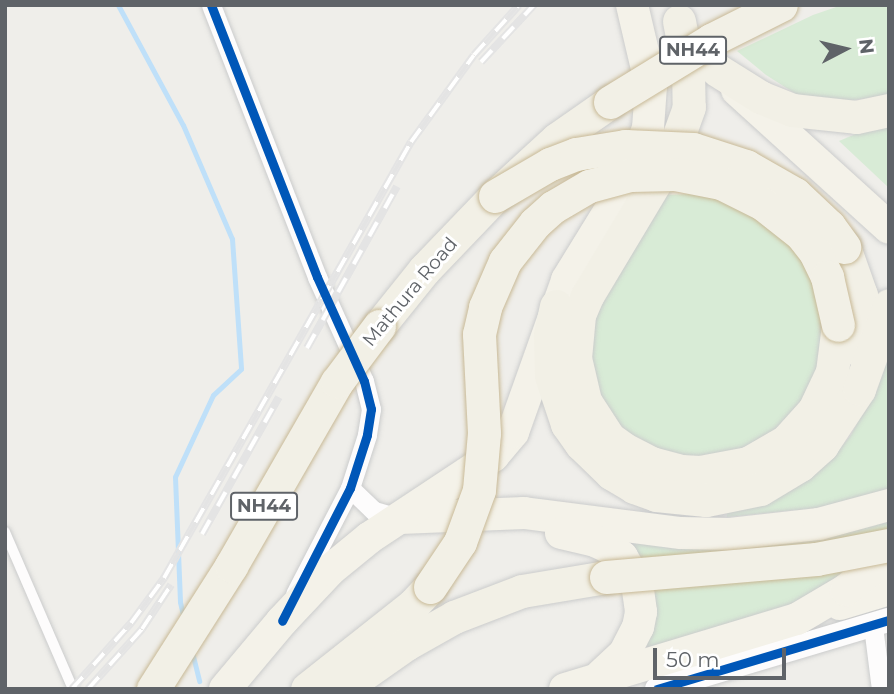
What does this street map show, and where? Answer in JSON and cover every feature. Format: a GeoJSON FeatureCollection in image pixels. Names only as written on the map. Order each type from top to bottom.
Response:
{"type":"FeatureCollection","features":[{"type":"Feature","properties":{"kind":"highway","name":"Mathura Road"},"geometry":{"type":"LineString","coordinates":[[153,689],[231,566],[337,382],[424,270],[495,196],[556,139],[711,40],[781,5]]}},
{"type":"Feature","properties":{"kind":"highway"},"geometry":{"type":"LineString","coordinates":[[307,689],[413,605],[448,564],[460,542],[472,516],[483,464],[479,334],[485,307],[499,272],[519,242],[535,223],[563,201],[608,180],[641,174],[675,174],[721,183],[763,204],[801,234],[815,252],[827,277],[838,325],[832,372],[825,392],[808,418],[786,441],[768,454],[728,469],[700,471],[665,468],[636,457],[609,438],[585,401],[575,358],[575,336],[587,296],[633,223],[672,154],[683,129],[690,91],[686,46],[676,13]]}},
{"type":"Feature","properties":{"kind":"highway"},"geometry":{"type":"LineString","coordinates":[[717,71],[760,97],[792,110],[856,117],[889,110]]}},
{"type":"Feature","properties":{"kind":"highway"},"geometry":{"type":"LineString","coordinates":[[495,196],[550,164],[576,154],[625,146],[659,145],[704,151],[769,178],[796,194],[829,226],[852,265],[865,321],[863,347],[849,406]]}},
{"type":"Feature","properties":{"kind":"highway"},"geometry":{"type":"LineString","coordinates":[[556,306],[549,356],[551,376],[566,424],[594,460],[634,487],[678,499],[706,500],[760,489],[784,476],[821,445],[849,406],[866,373],[889,305]]}},
{"type":"Feature","properties":{"kind":"highway"},"geometry":{"type":"LineString","coordinates":[[342,689],[435,626],[522,591],[606,577],[816,559],[889,545]]}},
{"type":"Feature","properties":{"kind":"main road"},"geometry":{"type":"LineString","coordinates":[[231,684],[282,621],[330,570],[399,518],[465,476],[503,445],[521,416],[567,280],[628,181],[648,128],[651,86],[629,5]]}},
{"type":"Feature","properties":{"kind":"main road"},"geometry":{"type":"LineString","coordinates":[[676,13],[717,71],[889,228]]}},
{"type":"Feature","properties":{"kind":"main road"},"geometry":{"type":"LineString","coordinates":[[399,518],[555,515],[705,534],[791,529],[889,505]]}},
{"type":"Feature","properties":{"kind":"main road"},"geometry":{"type":"LineString","coordinates":[[481,515],[595,541],[612,549],[626,563],[640,597],[638,626],[625,653],[596,679]]}},
{"type":"Feature","properties":{"kind":"main road"},"geometry":{"type":"LineString","coordinates":[[797,619],[846,590],[889,556]]}},
{"type":"Feature","properties":{"kind":"main road"},"geometry":{"type":"LineString","coordinates":[[565,689],[889,589]]}},
{"type":"Feature","properties":{"kind":"street"},"geometry":{"type":"LineString","coordinates":[[211,5],[317,277],[368,394],[370,423],[350,488],[282,621]]}},
{"type":"Feature","properties":{"kind":"street"},"geometry":{"type":"LineString","coordinates":[[350,488],[374,511],[399,518]]}},
{"type":"Feature","properties":{"kind":"street"},"geometry":{"type":"LineString","coordinates":[[657,689],[881,623],[881,689]]}},
{"type":"Feature","properties":{"kind":"lane"},"geometry":{"type":"LineString","coordinates":[[5,532],[72,689]]}},
{"type":"Feature","properties":{"kind":"green space"},"geometry":{"type":"Polygon","coordinates":[[[842,5],[889,5],[889,95],[839,102],[796,94],[766,75],[737,51],[813,15],[842,5]]]}},
{"type":"Feature","properties":{"kind":"green space"},"geometry":{"type":"Polygon","coordinates":[[[889,120],[889,188],[839,141],[889,120]]]}},
{"type":"Feature","properties":{"kind":"green space"},"geometry":{"type":"Polygon","coordinates":[[[692,194],[725,201],[757,216],[789,240],[808,267],[827,320],[814,387],[773,435],[715,459],[662,454],[615,424],[600,402],[587,358],[596,304],[663,195],[692,194]]]}},
{"type":"Feature","properties":{"kind":"green space"},"geometry":{"type":"Polygon","coordinates":[[[889,344],[889,535],[854,572],[792,606],[638,652],[624,539],[744,547],[797,542],[795,510],[727,517],[727,511],[766,502],[786,493],[806,481],[830,460],[851,435],[871,395],[889,344]]]}},
{"type":"Feature","properties":{"kind":"waterway"},"geometry":{"type":"LineString","coordinates":[[118,5],[183,125],[232,239],[241,369],[213,395],[175,477],[180,602],[184,619]]}},
{"type":"Feature","properties":{"kind":"waterway"},"geometry":{"type":"LineString","coordinates":[[192,652],[199,681]]}},
{"type":"Feature","properties":{"kind":"railway"},"geometry":{"type":"LineString","coordinates":[[72,689],[131,623],[164,578],[411,142],[474,55],[519,5]]}},
{"type":"Feature","properties":{"kind":"railway"},"geometry":{"type":"LineString","coordinates":[[481,62],[534,5]]}},
{"type":"Feature","properties":{"kind":"railway"},"geometry":{"type":"LineString","coordinates":[[307,348],[397,186]]}},
{"type":"Feature","properties":{"kind":"railway"},"geometry":{"type":"LineString","coordinates":[[202,534],[279,397]]}},
{"type":"Feature","properties":{"kind":"railway"},"geometry":{"type":"LineString","coordinates":[[88,689],[142,629],[171,585]]}},
{"type":"Feature","properties":{"kind":"cycle path"},"geometry":{"type":"LineString","coordinates":[[211,5],[317,277],[364,381],[371,409],[367,435],[350,488],[282,621]]}},
{"type":"Feature","properties":{"kind":"cycle path"},"geometry":{"type":"LineString","coordinates":[[657,689],[889,620]]}}]}
